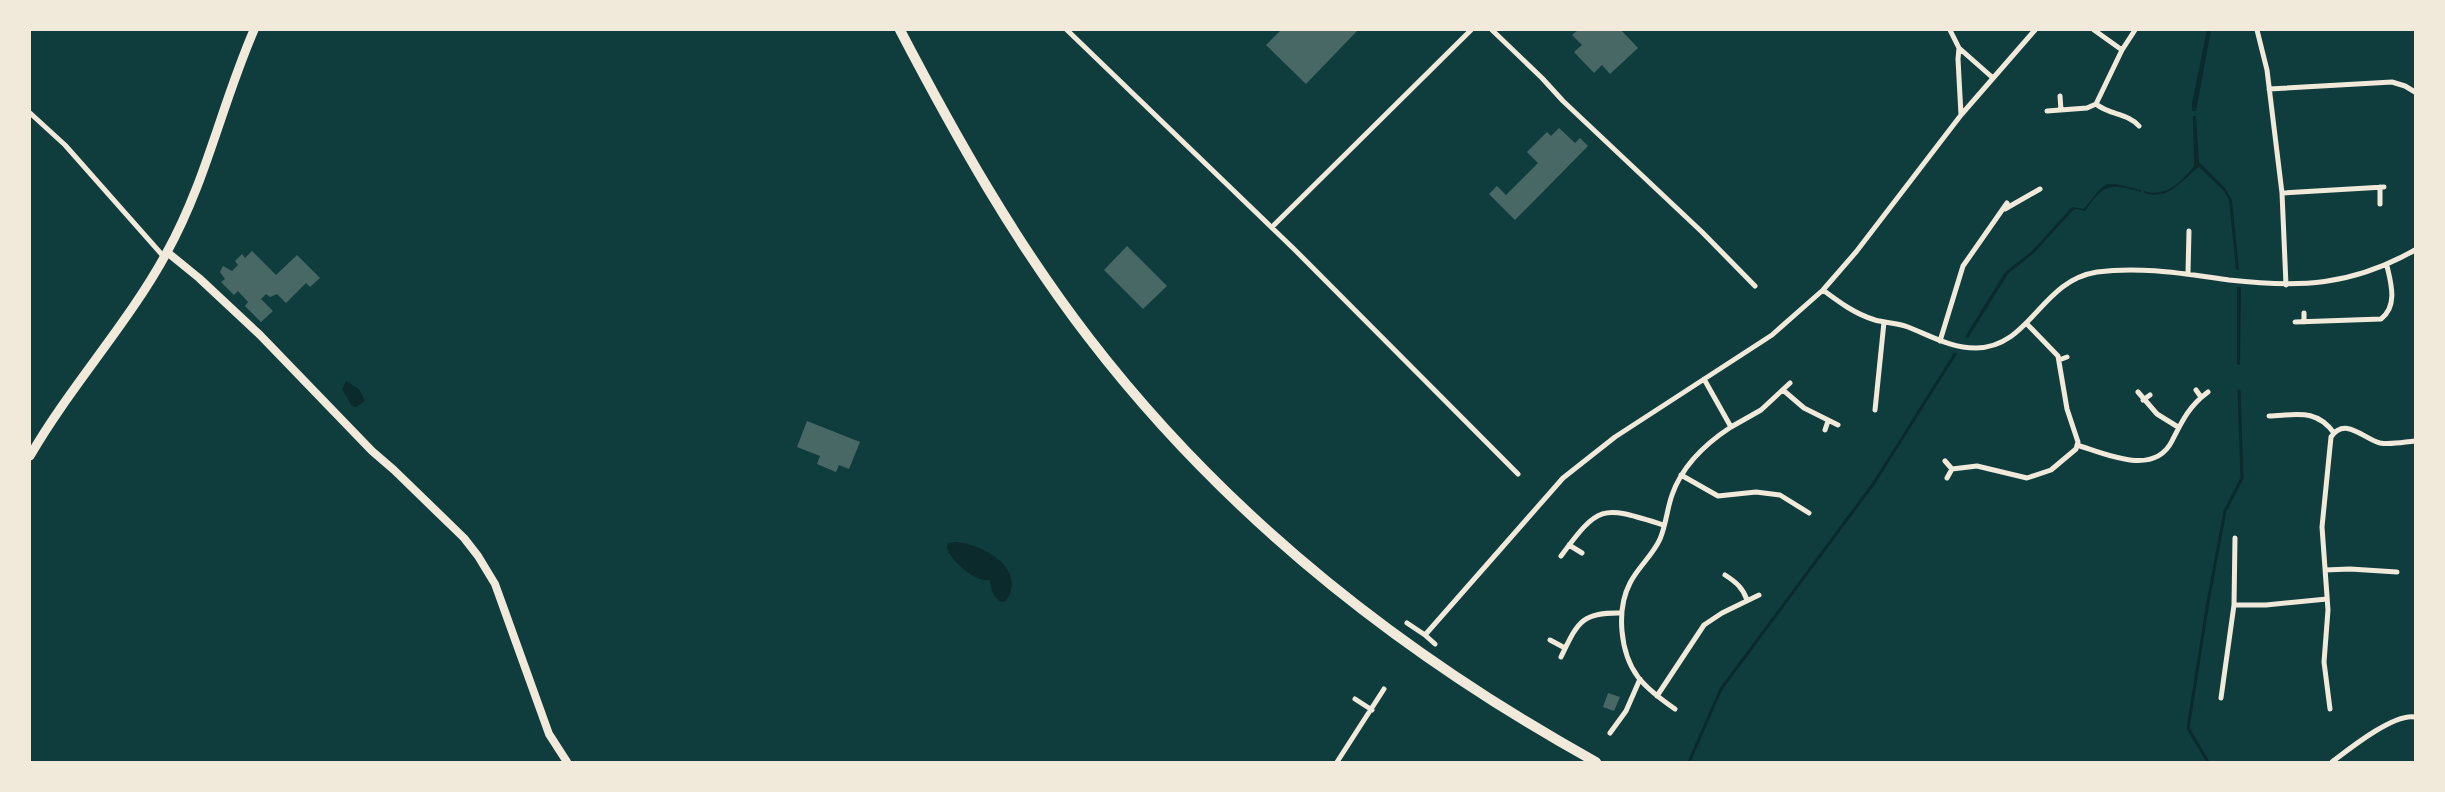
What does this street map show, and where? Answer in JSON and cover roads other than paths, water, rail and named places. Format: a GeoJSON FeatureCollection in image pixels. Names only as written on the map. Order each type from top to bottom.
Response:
{"type":"FeatureCollection","features":[{"type":"Feature","properties":{"kind":"highway"},"geometry":{"type":"LineString","coordinates":[[900,30],[978,173],[1051,286],[1115,371],[1203,470],[1285,548],[1417,652],[1502,707],[1596,762]]}},
{"type":"Feature","properties":{"kind":"main road"},"geometry":{"type":"LineString","coordinates":[[30,456],[166,255],[190,205],[219,119],[254,30]]}},
{"type":"Feature","properties":{"kind":"street"},"geometry":{"type":"LineString","coordinates":[[1067,30],[1272,228],[1518,474]]}},
{"type":"Feature","properties":{"kind":"street"},"geometry":{"type":"LineString","coordinates":[[1272,228],[1471,30]]}},
{"type":"Feature","properties":{"kind":"street"},"geometry":{"type":"LineString","coordinates":[[1492,30],[1563,101],[1702,232],[1754,286]]}},
{"type":"Feature","properties":{"kind":"street"},"geometry":{"type":"LineString","coordinates":[[1950,30],[1959,48],[1993,78]]}},
{"type":"Feature","properties":{"kind":"street"},"geometry":{"type":"LineString","coordinates":[[1425,635],[1563,478],[1615,436],[1780,329],[1823,290],[1856,252],[1961,116],[2035,30]]}},
{"type":"Feature","properties":{"kind":"street"},"geometry":{"type":"LineString","coordinates":[[2094,30],[2122,50]]}},
{"type":"Feature","properties":{"kind":"street"},"geometry":{"type":"LineString","coordinates":[[2047,111],[2087,108],[2096,104],[2122,50],[2135,30]]}},
{"type":"Feature","properties":{"kind":"street"},"geometry":{"type":"LineString","coordinates":[[2256,30],[2263,50],[2282,193],[2286,284]]}},
{"type":"Feature","properties":{"kind":"street"},"geometry":{"type":"LineString","coordinates":[[1959,48],[1961,116]]}},
{"type":"Feature","properties":{"kind":"street"},"geometry":{"type":"LineString","coordinates":[[2269,89],[2392,82],[2405,86],[2415,92]]}},
{"type":"Feature","properties":{"kind":"street"},"geometry":{"type":"LineString","coordinates":[[2060,96],[2061,110]]}},
{"type":"Feature","properties":{"kind":"street"},"geometry":{"type":"LineString","coordinates":[[2096,104],[2107,112],[2133,120],[2139,126]]}},
{"type":"Feature","properties":{"kind":"street"},"geometry":{"type":"LineString","coordinates":[[30,113],[65,145],[166,255],[199,278],[260,336],[372,451],[464,538],[478,556],[495,584],[549,734],[566,762]]}},
{"type":"Feature","properties":{"kind":"street"},"geometry":{"type":"LineString","coordinates":[[2282,193],[2382,187],[2380,204]]}},
{"type":"Feature","properties":{"kind":"street"},"geometry":{"type":"LineString","coordinates":[[2002,210],[2040,189]]}},
{"type":"Feature","properties":{"kind":"street"},"geometry":{"type":"LineString","coordinates":[[1940,341],[1963,266],[2007,203]]}},
{"type":"Feature","properties":{"kind":"street"},"geometry":{"type":"LineString","coordinates":[[2188,231],[2188,273]]}},
{"type":"Feature","properties":{"kind":"street"},"geometry":{"type":"LineString","coordinates":[[2181,243],[2188,243]]}},
{"type":"Feature","properties":{"kind":"street"},"geometry":{"type":"LineString","coordinates":[[1823,290],[1848,308],[1884,322],[1908,327],[1940,341],[1962,347],[1991,346],[2008,339],[2049,297],[2066,284],[2081,276],[2098,272],[2131,270],[2188,273],[2286,284],[2313,284],[2342,279],[2387,266],[2415,250]]}},
{"type":"Feature","properties":{"kind":"street"},"geometry":{"type":"LineString","coordinates":[[2295,322],[2381,319],[2388,312],[2392,297],[2387,266]]}},
{"type":"Feature","properties":{"kind":"street"},"geometry":{"type":"LineString","coordinates":[[2304,313],[2304,322]]}},
{"type":"Feature","properties":{"kind":"street"},"geometry":{"type":"LineString","coordinates":[[1874,410],[1884,322]]}},
{"type":"Feature","properties":{"kind":"street"},"geometry":{"type":"LineString","coordinates":[[2026,322],[2049,344],[2059,360],[2067,409],[2077,445]]}},
{"type":"Feature","properties":{"kind":"street"},"geometry":{"type":"LineString","coordinates":[[2059,360],[2067,357]]}},
{"type":"Feature","properties":{"kind":"street"},"geometry":{"type":"LineString","coordinates":[[1704,379],[1731,427]]}},
{"type":"Feature","properties":{"kind":"street"},"geometry":{"type":"LineString","coordinates":[[1676,709],[1657,696],[1640,679],[1627,653],[1622,613],[1624,600],[1631,581],[1653,552],[1664,525],[1671,496],[1681,475],[1704,448],[1731,427],[1756,414],[1790,383]]}},
{"type":"Feature","properties":{"kind":"street"},"geometry":{"type":"LineString","coordinates":[[1783,390],[1802,406],[1838,425]]}},
{"type":"Feature","properties":{"kind":"street"},"geometry":{"type":"LineString","coordinates":[[2196,390],[2201,397]]}},
{"type":"Feature","properties":{"kind":"street"},"geometry":{"type":"LineString","coordinates":[[2138,392],[2157,414],[2178,427]]}},
{"type":"Feature","properties":{"kind":"street"},"geometry":{"type":"LineString","coordinates":[[2077,445],[2122,458],[2157,459],[2165,452],[2192,405],[2208,392]]}},
{"type":"Feature","properties":{"kind":"street"},"geometry":{"type":"LineString","coordinates":[[2144,400],[2150,395]]}},
{"type":"Feature","properties":{"kind":"street"},"geometry":{"type":"LineString","coordinates":[[2269,416],[2310,414],[2325,421],[2334,433]]}},
{"type":"Feature","properties":{"kind":"street"},"geometry":{"type":"LineString","coordinates":[[1825,430],[1828,421]]}},
{"type":"Feature","properties":{"kind":"street"},"geometry":{"type":"LineString","coordinates":[[2334,433],[2348,428],[2382,443],[2415,441]]}},
{"type":"Feature","properties":{"kind":"street"},"geometry":{"type":"LineString","coordinates":[[2330,709],[2324,662],[2327,599],[2323,512],[2329,447],[2334,433]]}},
{"type":"Feature","properties":{"kind":"street"},"geometry":{"type":"LineString","coordinates":[[1952,469],[1977,466],[2016,476],[2037,476],[2051,470],[2077,445]]}},
{"type":"Feature","properties":{"kind":"street"},"geometry":{"type":"LineString","coordinates":[[1945,462],[1952,469]]}},
{"type":"Feature","properties":{"kind":"street"},"geometry":{"type":"LineString","coordinates":[[1947,478],[1952,469]]}},
{"type":"Feature","properties":{"kind":"street"},"geometry":{"type":"LineString","coordinates":[[1681,475],[1718,496],[1766,492],[1780,495],[1795,507],[1809,513]]}},
{"type":"Feature","properties":{"kind":"street"},"geometry":{"type":"LineString","coordinates":[[1561,556],[1591,519],[1607,512],[1628,514],[1664,525]]}},
{"type":"Feature","properties":{"kind":"street"},"geometry":{"type":"LineString","coordinates":[[2221,698],[2234,605],[2235,538]]}},
{"type":"Feature","properties":{"kind":"street"},"geometry":{"type":"LineString","coordinates":[[1569,545],[1582,554]]}},
{"type":"Feature","properties":{"kind":"street"},"geometry":{"type":"LineString","coordinates":[[2325,570],[2350,569],[2397,572]]}},
{"type":"Feature","properties":{"kind":"street"},"geometry":{"type":"LineString","coordinates":[[1725,575],[1740,586],[1747,600]]}},
{"type":"Feature","properties":{"kind":"street"},"geometry":{"type":"LineString","coordinates":[[1657,696],[1704,625],[1715,616],[1759,595]]}},
{"type":"Feature","properties":{"kind":"street"},"geometry":{"type":"LineString","coordinates":[[2234,605],[2327,599]]}},
{"type":"Feature","properties":{"kind":"street"},"geometry":{"type":"LineString","coordinates":[[1561,657],[1576,627],[1585,618],[1598,614],[1622,613]]}},
{"type":"Feature","properties":{"kind":"street"},"geometry":{"type":"LineString","coordinates":[[1407,623],[1435,644]]}},
{"type":"Feature","properties":{"kind":"street"},"geometry":{"type":"LineString","coordinates":[[1550,640],[1565,648]]}},
{"type":"Feature","properties":{"kind":"street"},"geometry":{"type":"LineString","coordinates":[[1610,733],[1626,711],[1640,679]]}},
{"type":"Feature","properties":{"kind":"street"},"geometry":{"type":"LineString","coordinates":[[1337,762],[1384,689]]}},
{"type":"Feature","properties":{"kind":"street"},"geometry":{"type":"LineString","coordinates":[[1355,699],[1372,710]]}},
{"type":"Feature","properties":{"kind":"street"},"geometry":{"type":"LineString","coordinates":[[2332,762],[2373,733],[2407,716],[2415,717]]}},
{"type":"Feature","properties":{"kind":"water"},"geometry":{"type":"Polygon","coordinates":[[[2207,30],[2211,30],[2196,111],[2192,111],[2192,103],[2207,30]]]}},
{"type":"Feature","properties":{"kind":"water"},"geometry":{"type":"Polygon","coordinates":[[[2193,116],[2196,116],[2199,162],[2225,188],[2232,200],[2239,270],[2236,270],[2229,200],[2224,191],[2199,167],[2168,192],[2153,195],[2144,193],[2144,191],[2159,192],[2172,187],[2184,178],[2194,166],[2193,116]]]}},
{"type":"Feature","properties":{"kind":"water"},"geometry":{"type":"Polygon","coordinates":[[[2107,184],[2117,184],[2141,190],[2141,192],[2122,187],[2108,188],[2097,195],[2085,211],[2076,209],[2072,211],[2035,252],[2008,274],[1968,338],[1965,337],[2005,272],[2032,251],[2072,207],[2084,209],[2100,189],[2107,184]]]}},
{"type":"Feature","properties":{"kind":"water"},"geometry":{"type":"Polygon","coordinates":[[[2237,287],[2241,287],[2240,365],[2237,365],[2237,287]]]}},
{"type":"Feature","properties":{"kind":"water"},"geometry":{"type":"Polygon","coordinates":[[[346,381],[359,389],[365,401],[356,407],[352,406],[342,389],[346,381]]]}},
{"type":"Feature","properties":{"kind":"water"},"geometry":{"type":"Polygon","coordinates":[[[948,543],[967,544],[989,553],[1007,569],[1011,579],[1011,589],[1006,601],[1001,602],[994,595],[990,580],[978,578],[958,564],[947,547],[948,543]]]}},
{"type":"Feature","properties":{"kind":"waterway"},"geometry":{"type":"LineString","coordinates":[[1689,762],[1721,689],[1874,483],[1955,354]]}},
{"type":"Feature","properties":{"kind":"waterway"},"geometry":{"type":"LineString","coordinates":[[2208,762],[2188,728],[2225,511],[2242,478],[2239,391]]}}]}
